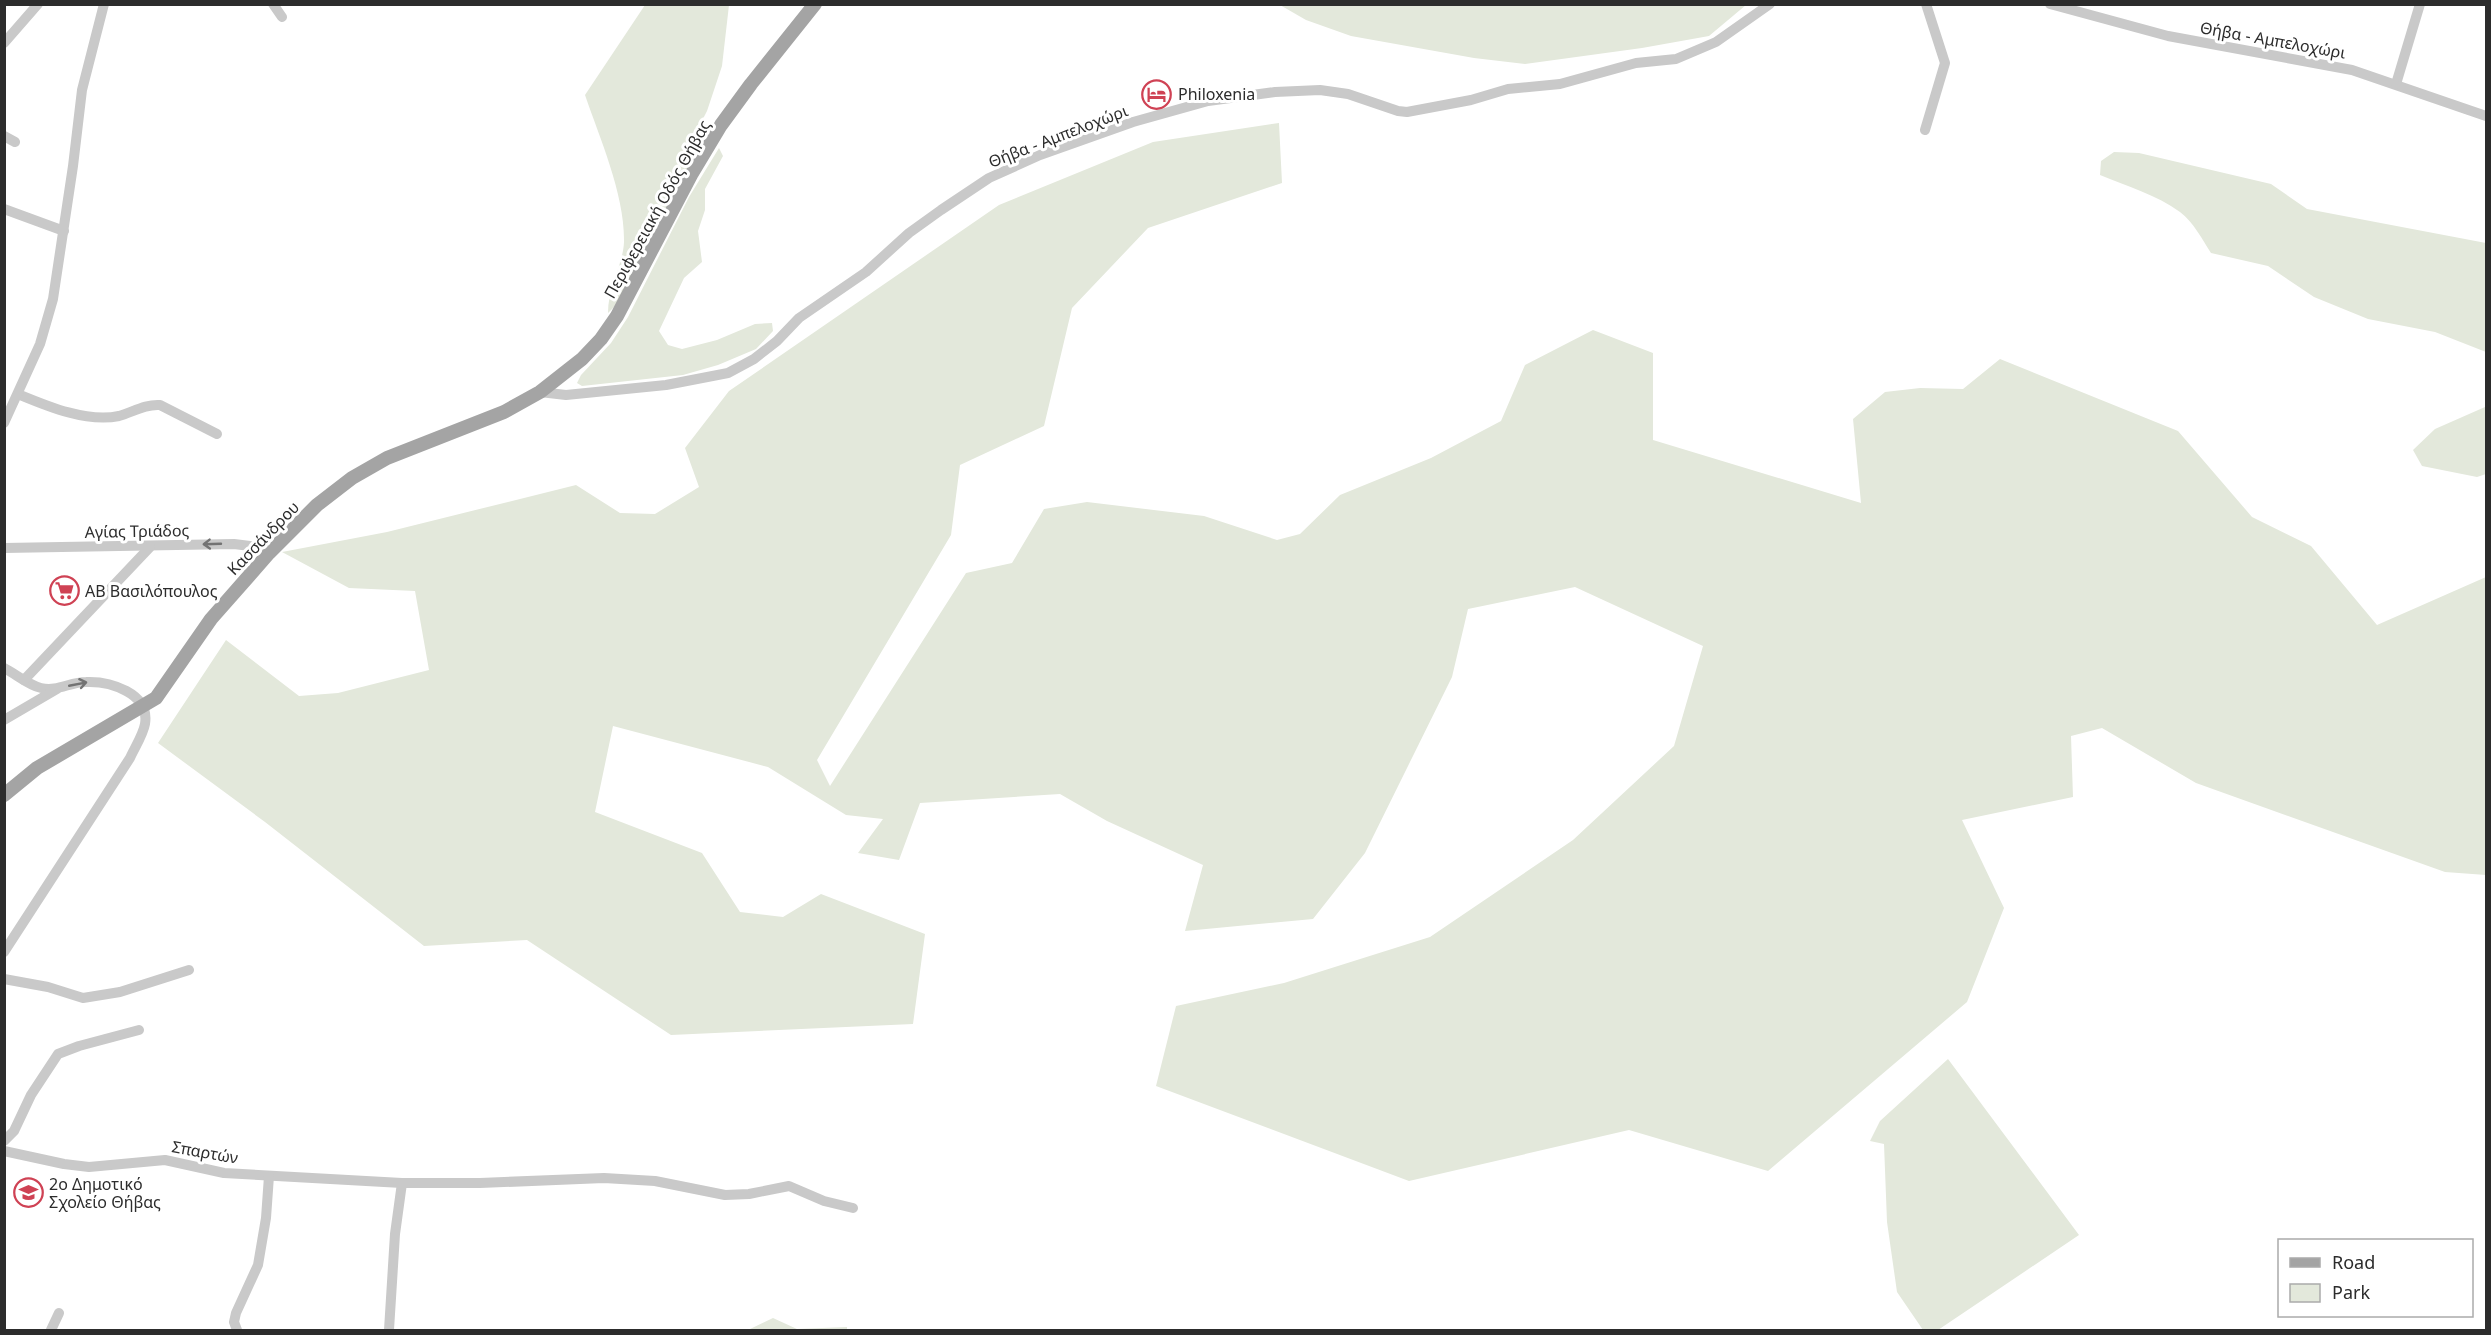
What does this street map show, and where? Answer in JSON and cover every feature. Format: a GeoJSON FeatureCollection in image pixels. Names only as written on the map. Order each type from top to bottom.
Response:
{"type":"FeatureCollection","features":[{"type":"Feature","properties":{"kind":"main road","name":"Περιφερειακή Οδός Θήβας"},"geometry":{"type":"LineString","coordinates":[[540,392],[582,359],[601,339],[617,316],[691,175],[721,125],[815,4]]}},
{"type":"Feature","properties":{"kind":"main road","name":"Κασσάνδρου"},"geometry":{"type":"LineString","coordinates":[[143,707],[156,698],[211,619],[269,553],[317,505],[352,478],[387,458],[504,412],[540,392]]}},
{"type":"Feature","properties":{"kind":"main road"},"geometry":{"type":"LineString","coordinates":[[4,795],[37,768],[143,707]]}},
{"type":"Feature","properties":{"kind":"street"},"geometry":{"type":"LineString","coordinates":[[4,43],[38,4]]}},
{"type":"Feature","properties":{"kind":"street"},"geometry":{"type":"LineString","coordinates":[[4,423],[47,325],[64,231],[82,90],[104,4]]}},
{"type":"Feature","properties":{"kind":"street"},"geometry":{"type":"LineString","coordinates":[[273,4],[282,17]]}},
{"type":"Feature","properties":{"kind":"street","name":"Θήβα - Αμπελοχώρι"},"geometry":{"type":"LineString","coordinates":[[540,392],[566,395],[666,385],[728,373],[754,359],[777,341],[799,318],[866,272],[909,233],[989,178],[1060,148],[1144,119],[1208,101],[1275,92],[1320,90],[1348,94],[1407,112],[1471,100],[1508,89],[1545,88],[1636,63],[1676,60],[1716,42],[1770,4]]}},
{"type":"Feature","properties":{"kind":"street"},"geometry":{"type":"LineString","coordinates":[[1924,130],[1945,63],[1926,4]]}},
{"type":"Feature","properties":{"kind":"street","name":"Θήβα - Αμπελοχώρι"},"geometry":{"type":"LineString","coordinates":[[2050,4],[2168,36],[2324,63],[2396,84],[2487,116]]}},
{"type":"Feature","properties":{"kind":"street"},"geometry":{"type":"LineString","coordinates":[[2396,84],[2420,4]]}},
{"type":"Feature","properties":{"kind":"street"},"geometry":{"type":"LineString","coordinates":[[4,136],[15,142]]}},
{"type":"Feature","properties":{"kind":"street"},"geometry":{"type":"LineString","coordinates":[[4,209],[64,231]]}},
{"type":"Feature","properties":{"kind":"street"},"geometry":{"type":"LineString","coordinates":[[18,394],[43,404],[94,417],[118,416],[151,404],[160,405],[217,434]]}},
{"type":"Feature","properties":{"kind":"street","name":"Αγίας Τριάδος"},"geometry":{"type":"LineString","coordinates":[[4,548],[234,544],[250,546],[269,553]]}},
{"type":"Feature","properties":{"kind":"street"},"geometry":{"type":"LineString","coordinates":[[24,680],[150,547]]}},
{"type":"Feature","properties":{"kind":"street"},"geometry":{"type":"LineString","coordinates":[[4,668],[39,688],[57,689]]}},
{"type":"Feature","properties":{"kind":"street"},"geometry":{"type":"LineString","coordinates":[[4,720],[57,689],[84,682],[109,685],[129,692],[143,707],[145,726],[130,758],[4,952]]}},
{"type":"Feature","properties":{"kind":"street"},"geometry":{"type":"LineString","coordinates":[[4,979],[89,997],[120,992],[189,970]]}},
{"type":"Feature","properties":{"kind":"street"},"geometry":{"type":"LineString","coordinates":[[4,1141],[14,1131],[31,1095],[58,1054],[139,1030]]}},
{"type":"Feature","properties":{"kind":"street","name":"Σπαρτών"},"geometry":{"type":"LineString","coordinates":[[4,1151],[89,1167],[165,1160],[224,1173],[402,1183],[480,1183],[604,1178],[655,1180],[725,1195],[749,1194],[789,1186],[824,1201],[853,1208]]}},
{"type":"Feature","properties":{"kind":"street"},"geometry":{"type":"LineString","coordinates":[[237,1330],[234,1322],[236,1313],[258,1265],[266,1218],[269,1176]]}},
{"type":"Feature","properties":{"kind":"street"},"geometry":{"type":"LineString","coordinates":[[389,1330],[395,1234],[402,1183]]}},
{"type":"Feature","properties":{"kind":"street"},"geometry":{"type":"LineString","coordinates":[[51,1330],[59,1313]]}},
{"type":"Feature","properties":{"kind":"green space"},"geometry":{"type":"Polygon","coordinates":[[[645,5],[729,5],[722,66],[707,111],[690,144],[692,160],[620,301],[608,313],[610,294],[623,251],[623,224],[616,186],[585,95],[645,5]]]}},
{"type":"Feature","properties":{"kind":"green space"},"geometry":{"type":"Polygon","coordinates":[[[1280,5],[1746,5],[1709,36],[1525,64],[1474,58],[1351,36],[1306,20],[1280,5]]]}},
{"type":"Feature","properties":{"kind":"green space"},"geometry":{"type":"Polygon","coordinates":[[[1279,123],[1282,183],[1148,228],[1072,308],[1044,426],[960,465],[951,535],[817,760],[830,786],[966,573],[1012,563],[1044,509],[1087,502],[1204,516],[1277,540],[1300,534],[1340,495],[1431,458],[1501,421],[1525,365],[1593,330],[1653,353],[1653,440],[1861,503],[1853,419],[1885,392],[1920,388],[1963,389],[2000,359],[2178,431],[2252,517],[2311,546],[2377,625],[2486,577],[2486,875],[2445,872],[2196,783],[2102,728],[2071,736],[2073,797],[1962,820],[2004,908],[1967,1002],[1768,1171],[1629,1130],[1409,1181],[1156,1086],[1176,1006],[1284,983],[1430,937],[1573,840],[1674,746],[1703,646],[1575,587],[1468,609],[1452,677],[1365,853],[1313,919],[1185,931],[1203,865],[1107,821],[1060,794],[920,803],[899,860],[858,853],[883,819],[846,815],[768,767],[613,726],[595,812],[702,853],[740,912],[783,917],[821,894],[925,934],[913,1024],[671,1035],[527,940],[424,946],[265,822],[158,743],[226,640],[299,696],[338,693],[429,670],[415,591],[349,588],[282,552],[387,532],[576,485],[620,513],[655,514],[699,487],[685,448],[729,391],[999,205],[1153,142],[1279,123]]]}},
{"type":"Feature","properties":{"kind":"green space"},"geometry":{"type":"Polygon","coordinates":[[[719,148],[723,156],[705,189],[705,210],[698,231],[702,262],[684,278],[659,331],[668,345],[682,349],[717,340],[755,324],[772,323],[773,331],[756,349],[718,365],[683,375],[582,386],[577,383],[581,375],[611,343],[628,317],[689,197],[719,148]]]}},
{"type":"Feature","properties":{"kind":"green space"},"geometry":{"type":"Polygon","coordinates":[[[2114,152],[2139,153],[2271,184],[2307,209],[2486,243],[2486,352],[2435,332],[2368,319],[2314,297],[2268,266],[2211,253],[2194,226],[2180,212],[2151,196],[2100,175],[2101,161],[2114,152]]]}},
{"type":"Feature","properties":{"kind":"green space"},"geometry":{"type":"Polygon","coordinates":[[[2486,404],[2486,474],[2477,477],[2422,466],[2413,450],[2435,429],[2485,407],[2486,404]]]}},
{"type":"Feature","properties":{"kind":"green space"},"geometry":{"type":"Polygon","coordinates":[[[1948,1059],[2079,1235],[1938,1330],[1923,1330],[1897,1292],[1887,1222],[1884,1144],[1870,1141],[1880,1121],[1948,1059]]]}},
{"type":"Feature","properties":{"kind":"green space"},"geometry":{"type":"Polygon","coordinates":[[[773,1318],[797,1329],[847,1327],[847,1330],[748,1330],[773,1318]]]}},
{"type":"Feature","properties":{"kind":"place","name":"Philoxenia"},"geometry":{"type":"Point","coordinates":[1157,94]}},
{"type":"Feature","properties":{"kind":"place","name":"ΑΒ Βασιλόπουλος"},"geometry":{"type":"Point","coordinates":[64,591]}},
{"type":"Feature","properties":{"kind":"place","name":"2ο Δημοτικό Σχολείο Θήβας"},"geometry":{"type":"Point","coordinates":[28,1193]}}]}
